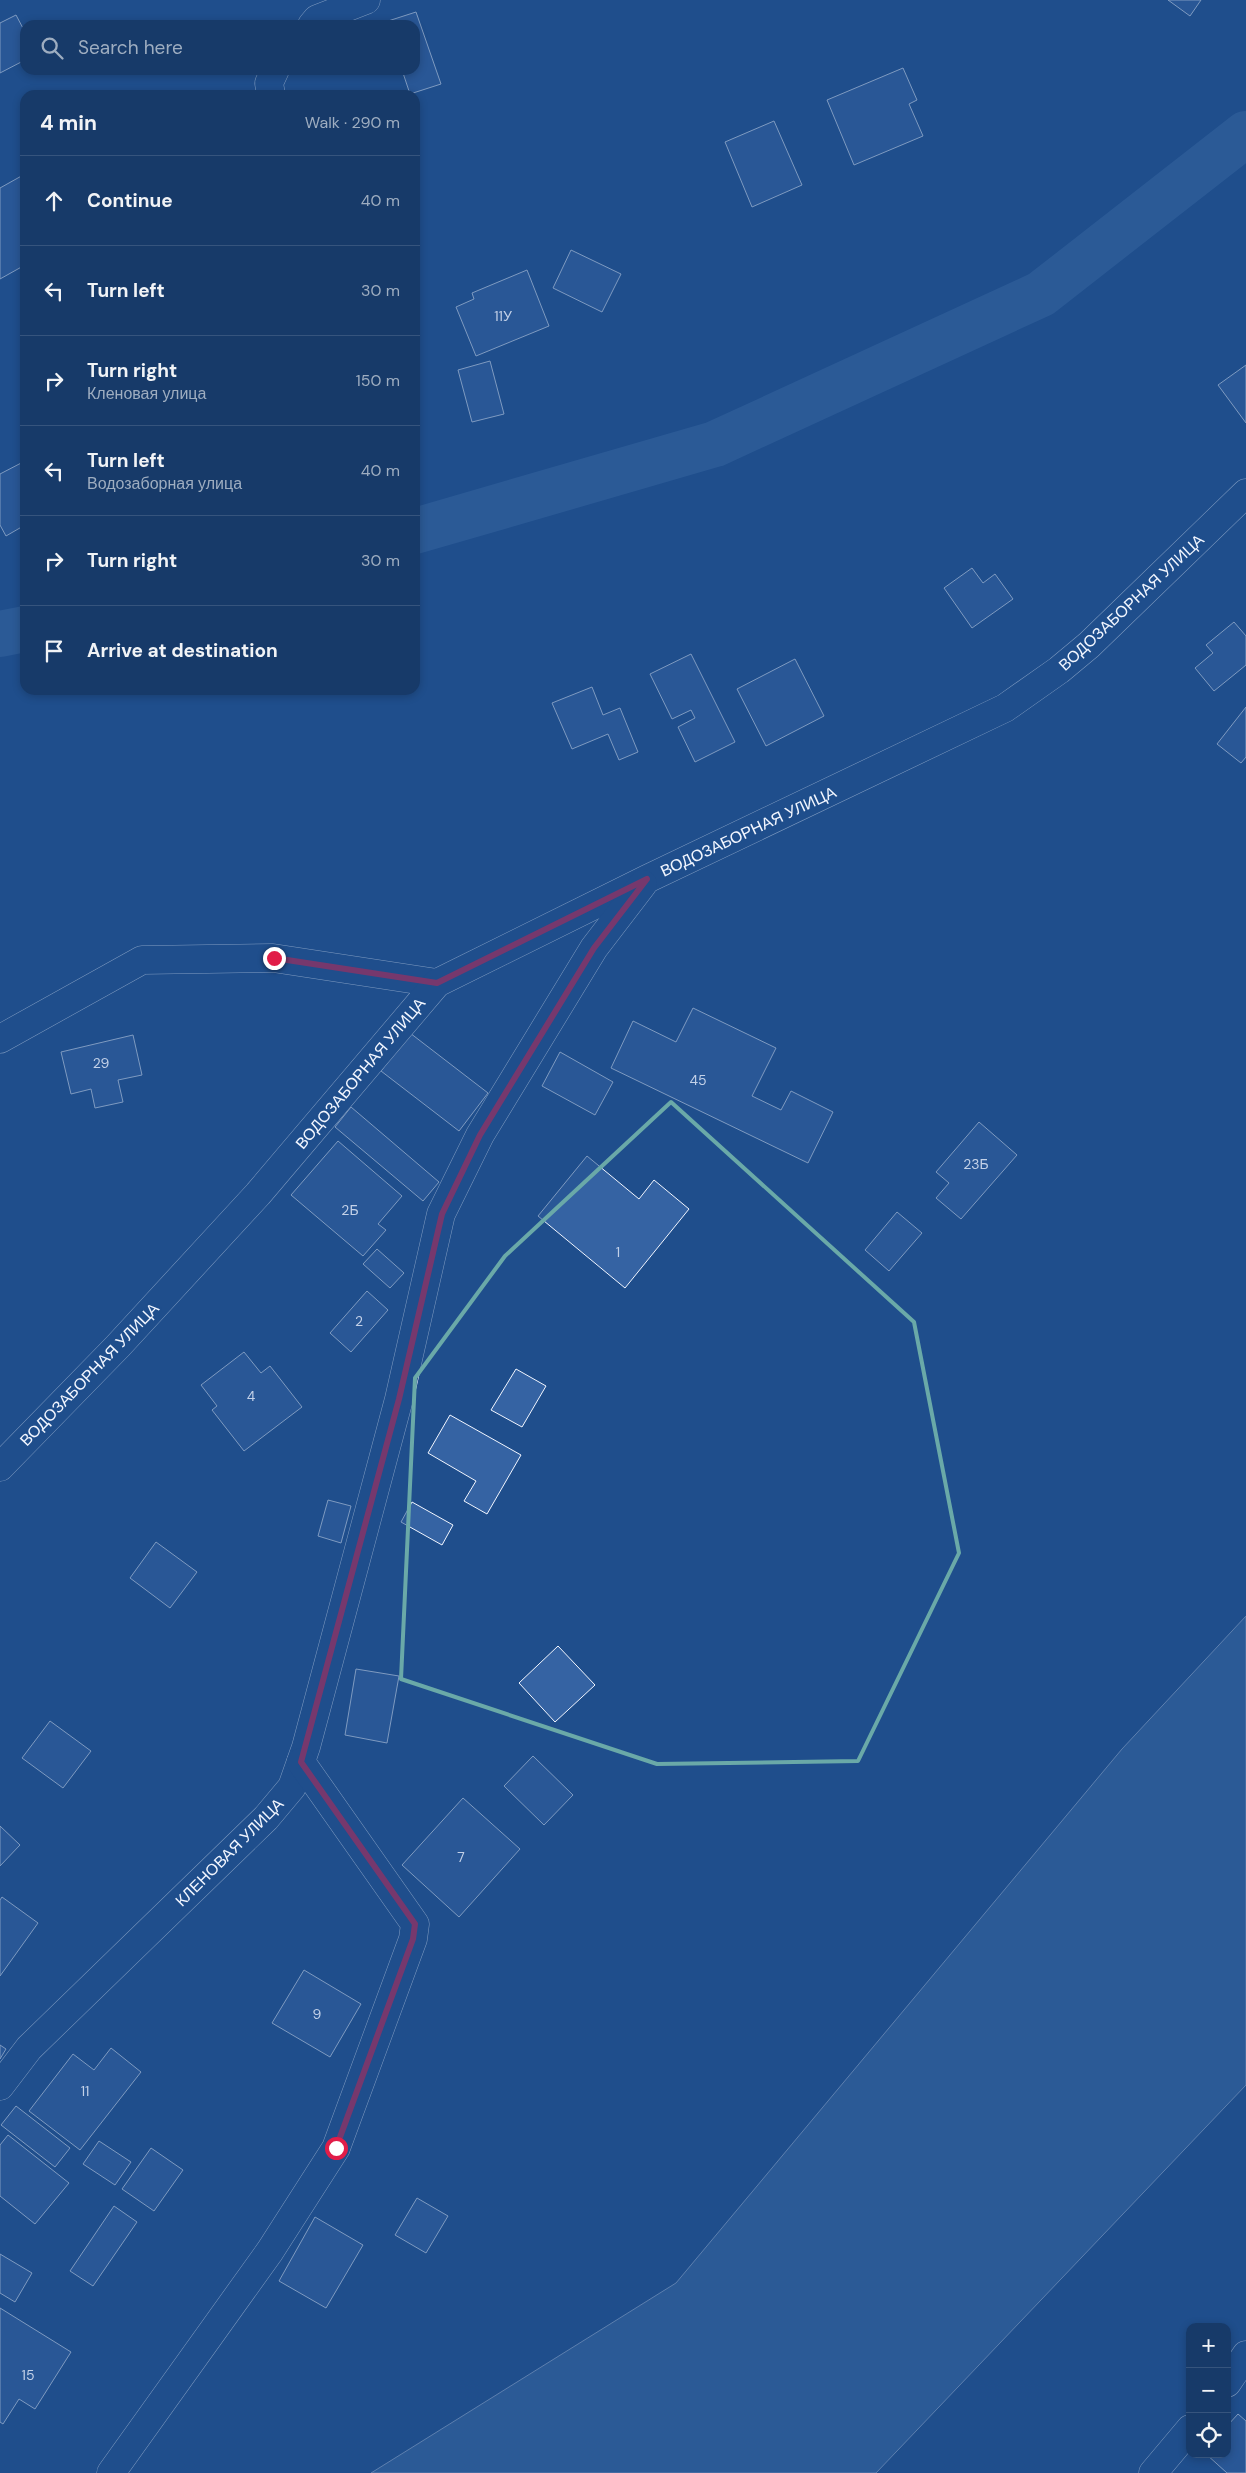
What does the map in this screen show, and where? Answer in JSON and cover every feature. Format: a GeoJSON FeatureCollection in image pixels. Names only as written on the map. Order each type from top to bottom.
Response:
{"type":"FeatureCollection","features":[{"type":"Feature","properties":{"kind":"street"},"geometry":{"type":"LineString","coordinates":[[316,20],[366,0]]}},
{"type":"Feature","properties":{"kind":"street"},"geometry":{"type":"LineString","coordinates":[[270,90],[269,82],[272,75]]}},
{"type":"Feature","properties":{"kind":"street","name":"ВОДОЗАБОРНАЯ УЛИЦА"},"geometry":{"type":"LineString","coordinates":[[0,1467],[118,1346],[258,1194],[437,983],[647,879],[1005,708],[1059,670],[1090,645],[1246,493]]}},
{"type":"Feature","properties":{"kind":"street","name":"КЛЕНОВАЯ УЛИЦА"},"geometry":{"type":"LineString","coordinates":[[0,2086],[29,2048],[266,1818],[292,1787],[301,1762],[399,1399],[442,1214],[480,1135],[594,948],[647,879]]}},
{"type":"Feature","properties":{"kind":"street"},"geometry":{"type":"LineString","coordinates":[[0,1040],[142,960],[274,958],[437,983]]}},
{"type":"Feature","properties":{"kind":"street"},"geometry":{"type":"LineString","coordinates":[[111,2473],[270,2251],[336,2148],[413,1939],[415,1924],[301,1762]]}},
{"type":"Feature","properties":{"kind":"street"},"geometry":{"type":"LineString","coordinates":[[1231,2377],[1246,2355]]}},
{"type":"Feature","properties":{"kind":"street"},"geometry":{"type":"LineString","coordinates":[[1153,2473],[1186,2434]]}},
{"type":"Feature","properties":{"kind":"highlighted area"},"geometry":{"type":"Polygon","coordinates":[[[671,1102],[914,1322],[959,1553],[858,1761],[657,1764],[401,1679],[415,1378],[505,1256],[671,1102]]]}},
{"type":"Feature","properties":{"kind":"water"},"geometry":{"type":"Polygon","coordinates":[[[1246,1616],[1246,2085],[876,2473],[371,2473],[676,2283],[1122,1749],[1246,1616]]]}},
{"type":"Feature","properties":{"kind":"building"},"geometry":{"type":"Polygon","coordinates":[[[1168,0],[1201,0],[1190,16],[1168,0]]]}},
{"type":"Feature","properties":{"kind":"building"},"geometry":{"type":"Polygon","coordinates":[[[416,12],[419,20],[391,20],[416,12]]]}},
{"type":"Feature","properties":{"kind":"building"},"geometry":{"type":"Polygon","coordinates":[[[16,15],[20,23],[20,63],[0,73],[0,23],[16,15]]]}},
{"type":"Feature","properties":{"kind":"building"},"geometry":{"type":"Polygon","coordinates":[[[420,24],[441,84],[420,91],[409,90],[404,75],[420,75],[420,24]]]}},
{"type":"Feature","properties":{"kind":"building"},"geometry":{"type":"Polygon","coordinates":[[[903,68],[917,100],[909,104],[923,136],[854,165],[827,100],[903,68]]]}},
{"type":"Feature","properties":{"kind":"building"},"geometry":{"type":"Polygon","coordinates":[[[774,121],[802,185],[752,207],[725,142],[774,121]]]}},
{"type":"Feature","properties":{"kind":"building"},"geometry":{"type":"Polygon","coordinates":[[[20,177],[20,268],[0,279],[0,188],[20,177]]]}},
{"type":"Feature","properties":{"kind":"building"},"geometry":{"type":"Polygon","coordinates":[[[571,250],[621,274],[602,312],[553,288],[571,250]]]}},
{"type":"Feature","properties":{"kind":"building"},"geometry":{"type":"Polygon","coordinates":[[[527,270],[549,326],[476,356],[456,307],[474,299],[472,293],[527,270]]]}},
{"type":"Feature","properties":{"kind":"building"},"geometry":{"type":"Polygon","coordinates":[[[490,361],[504,414],[472,422],[458,370],[490,361]]]}},
{"type":"Feature","properties":{"kind":"building"},"geometry":{"type":"Polygon","coordinates":[[[1246,365],[1246,423],[1218,385],[1246,365]]]}},
{"type":"Feature","properties":{"kind":"building"},"geometry":{"type":"Polygon","coordinates":[[[20,464],[20,528],[6,536],[0,525],[0,474],[20,464]]]}},
{"type":"Feature","properties":{"kind":"building"},"geometry":{"type":"Polygon","coordinates":[[[972,568],[983,583],[995,574],[1013,599],[972,628],[944,588],[972,568]]]}},
{"type":"Feature","properties":{"kind":"building"},"geometry":{"type":"Polygon","coordinates":[[[1234,622],[1246,636],[1246,665],[1214,691],[1195,668],[1213,653],[1206,645],[1234,622]]]}},
{"type":"Feature","properties":{"kind":"building"},"geometry":{"type":"Polygon","coordinates":[[[691,654],[735,742],[695,762],[678,727],[695,718],[691,710],[672,719],[650,674],[691,654]]]}},
{"type":"Feature","properties":{"kind":"building"},"geometry":{"type":"Polygon","coordinates":[[[795,659],[824,716],[766,746],[737,689],[795,659]]]}},
{"type":"Feature","properties":{"kind":"building"},"geometry":{"type":"Polygon","coordinates":[[[592,687],[603,715],[620,708],[638,752],[619,760],[608,734],[572,749],[552,703],[592,687]]]}},
{"type":"Feature","properties":{"kind":"building"},"geometry":{"type":"Polygon","coordinates":[[[1246,707],[1246,757],[1241,763],[1217,744],[1246,707]]]}},
{"type":"Feature","properties":{"kind":"building"},"geometry":{"type":"Polygon","coordinates":[[[693,1008],[776,1048],[752,1096],[781,1110],[791,1091],[833,1112],[808,1163],[611,1068],[633,1021],[676,1042],[693,1008]]]}},
{"type":"Feature","properties":{"kind":"building"},"geometry":{"type":"Polygon","coordinates":[[[410,1033],[488,1093],[459,1131],[381,1071],[410,1033]]]}},
{"type":"Feature","properties":{"kind":"building"},"geometry":{"type":"Polygon","coordinates":[[[133,1035],[142,1075],[118,1080],[123,1102],[95,1108],[91,1089],[71,1094],[61,1052],[133,1035]]]}},
{"type":"Feature","properties":{"kind":"building"},"geometry":{"type":"Polygon","coordinates":[[[560,1052],[613,1082],[595,1115],[542,1086],[560,1052]]]}},
{"type":"Feature","properties":{"kind":"building"},"geometry":{"type":"Polygon","coordinates":[[[351,1107],[439,1182],[423,1201],[335,1127],[351,1107]]]}},
{"type":"Feature","properties":{"kind":"building"},"geometry":{"type":"Polygon","coordinates":[[[979,1122],[1017,1155],[961,1219],[936,1198],[949,1183],[936,1172],[979,1122]]]}},
{"type":"Feature","properties":{"kind":"building"},"geometry":{"type":"Polygon","coordinates":[[[338,1141],[402,1196],[378,1224],[386,1230],[363,1256],[291,1195],[338,1141]]]}},
{"type":"Feature","properties":{"kind":"building"},"geometry":{"type":"Polygon","coordinates":[[[587,1156],[639,1199],[654,1180],[689,1209],[625,1288],[538,1216],[587,1156]]]}},
{"type":"Feature","properties":{"kind":"building"},"geometry":{"type":"Polygon","coordinates":[[[897,1212],[922,1233],[889,1271],[865,1250],[897,1212]]]}},
{"type":"Feature","properties":{"kind":"building"},"geometry":{"type":"Polygon","coordinates":[[[377,1249],[404,1273],[390,1288],[363,1264],[377,1249]]]}},
{"type":"Feature","properties":{"kind":"building"},"geometry":{"type":"Polygon","coordinates":[[[367,1291],[388,1310],[351,1352],[330,1333],[367,1291]]]}},
{"type":"Feature","properties":{"kind":"building"},"geometry":{"type":"Polygon","coordinates":[[[244,1352],[261,1373],[270,1366],[302,1407],[244,1451],[212,1410],[217,1406],[201,1385],[244,1352]]]}},
{"type":"Feature","properties":{"kind":"building"},"geometry":{"type":"Polygon","coordinates":[[[516,1369],[546,1386],[522,1427],[491,1410],[516,1369]]]}},
{"type":"Feature","properties":{"kind":"building"},"geometry":{"type":"Polygon","coordinates":[[[450,1415],[521,1455],[487,1514],[464,1501],[476,1481],[428,1453],[450,1415]]]}},
{"type":"Feature","properties":{"kind":"building"},"geometry":{"type":"Polygon","coordinates":[[[328,1500],[351,1506],[341,1543],[318,1536],[328,1500]]]}},
{"type":"Feature","properties":{"kind":"building"},"geometry":{"type":"Polygon","coordinates":[[[412,1502],[453,1525],[442,1545],[401,1522],[412,1502]]]}},
{"type":"Feature","properties":{"kind":"building"},"geometry":{"type":"Polygon","coordinates":[[[156,1542],[197,1572],[170,1608],[130,1578],[156,1542]]]}},
{"type":"Feature","properties":{"kind":"building"},"geometry":{"type":"Polygon","coordinates":[[[558,1646],[595,1685],[555,1722],[519,1683],[558,1646]]]}},
{"type":"Feature","properties":{"kind":"building"},"geometry":{"type":"Polygon","coordinates":[[[356,1669],[399,1676],[387,1743],[345,1735],[356,1669]]]}},
{"type":"Feature","properties":{"kind":"building"},"geometry":{"type":"Polygon","coordinates":[[[50,1721],[91,1751],[63,1788],[22,1758],[50,1721]]]}},
{"type":"Feature","properties":{"kind":"building"},"geometry":{"type":"Polygon","coordinates":[[[533,1756],[573,1795],[544,1825],[504,1786],[533,1756]]]}},
{"type":"Feature","properties":{"kind":"building"},"geometry":{"type":"Polygon","coordinates":[[[463,1798],[520,1849],[459,1917],[402,1865],[463,1798]]]}},
{"type":"Feature","properties":{"kind":"building"},"geometry":{"type":"Polygon","coordinates":[[[0,1826],[20,1845],[0,1866],[0,1826]]]}},
{"type":"Feature","properties":{"kind":"building"},"geometry":{"type":"Polygon","coordinates":[[[2,1897],[38,1923],[0,1976],[0,1900],[2,1897]]]}},
{"type":"Feature","properties":{"kind":"building"},"geometry":{"type":"Polygon","coordinates":[[[304,1970],[361,2004],[330,2057],[272,2023],[304,1970]]]}},
{"type":"Feature","properties":{"kind":"building"},"geometry":{"type":"Polygon","coordinates":[[[0,2045],[6,2049],[0,2059],[0,2045]]]}},
{"type":"Feature","properties":{"kind":"building"},"geometry":{"type":"Polygon","coordinates":[[[111,2048],[141,2072],[80,2150],[29,2111],[73,2054],[94,2070],[111,2048]]]}},
{"type":"Feature","properties":{"kind":"building"},"geometry":{"type":"Polygon","coordinates":[[[16,2106],[70,2148],[55,2167],[1,2125],[16,2106]]]}},
{"type":"Feature","properties":{"kind":"building"},"geometry":{"type":"Polygon","coordinates":[[[8,2135],[69,2183],[35,2224],[0,2196],[0,2145],[8,2135]]]}},
{"type":"Feature","properties":{"kind":"building"},"geometry":{"type":"Polygon","coordinates":[[[99,2141],[131,2162],[115,2185],[83,2164],[99,2141]]]}},
{"type":"Feature","properties":{"kind":"building"},"geometry":{"type":"Polygon","coordinates":[[[151,2148],[183,2170],[154,2211],[122,2189],[151,2148]]]}},
{"type":"Feature","properties":{"kind":"building"},"geometry":{"type":"Polygon","coordinates":[[[417,2198],[448,2216],[426,2253],[395,2235],[417,2198]]]}},
{"type":"Feature","properties":{"kind":"building"},"geometry":{"type":"Polygon","coordinates":[[[114,2206],[137,2222],[93,2286],[70,2271],[114,2206]]]}},
{"type":"Feature","properties":{"kind":"building"},"geometry":{"type":"Polygon","coordinates":[[[315,2217],[363,2245],[326,2308],[279,2281],[315,2217]]]}},
{"type":"Feature","properties":{"kind":"building"},"geometry":{"type":"Polygon","coordinates":[[[0,2254],[32,2273],[15,2302],[0,2293],[0,2254]]]}},
{"type":"Feature","properties":{"kind":"building"},"geometry":{"type":"Polygon","coordinates":[[[0,2308],[71,2352],[35,2409],[19,2399],[3,2424],[0,2422],[0,2308]]]}},
{"type":"Feature","properties":{"kind":"building"},"geometry":{"type":"Polygon","coordinates":[[[1238,2414],[1246,2421],[1246,2473],[1227,2473],[1210,2458],[1231,2458],[1231,2422],[1238,2414]]]}},
{"type":"Feature","properties":{"kind":"waterway"},"geometry":{"type":"LineString","coordinates":[[420,530],[715,444],[1041,294],[1246,134]]}},
{"type":"Feature","properties":{"kind":"waterway"},"geometry":{"type":"LineString","coordinates":[[0,634],[20,630]]}},
{"type":"Feature","properties":{"kind":"route"},"geometry":{"type":"LineString","coordinates":[[274,958],[437,983],[647,879],[594,948],[480,1135],[442,1214],[399,1399],[301,1762],[415,1924],[413,1939],[336,2148]]}}]}
